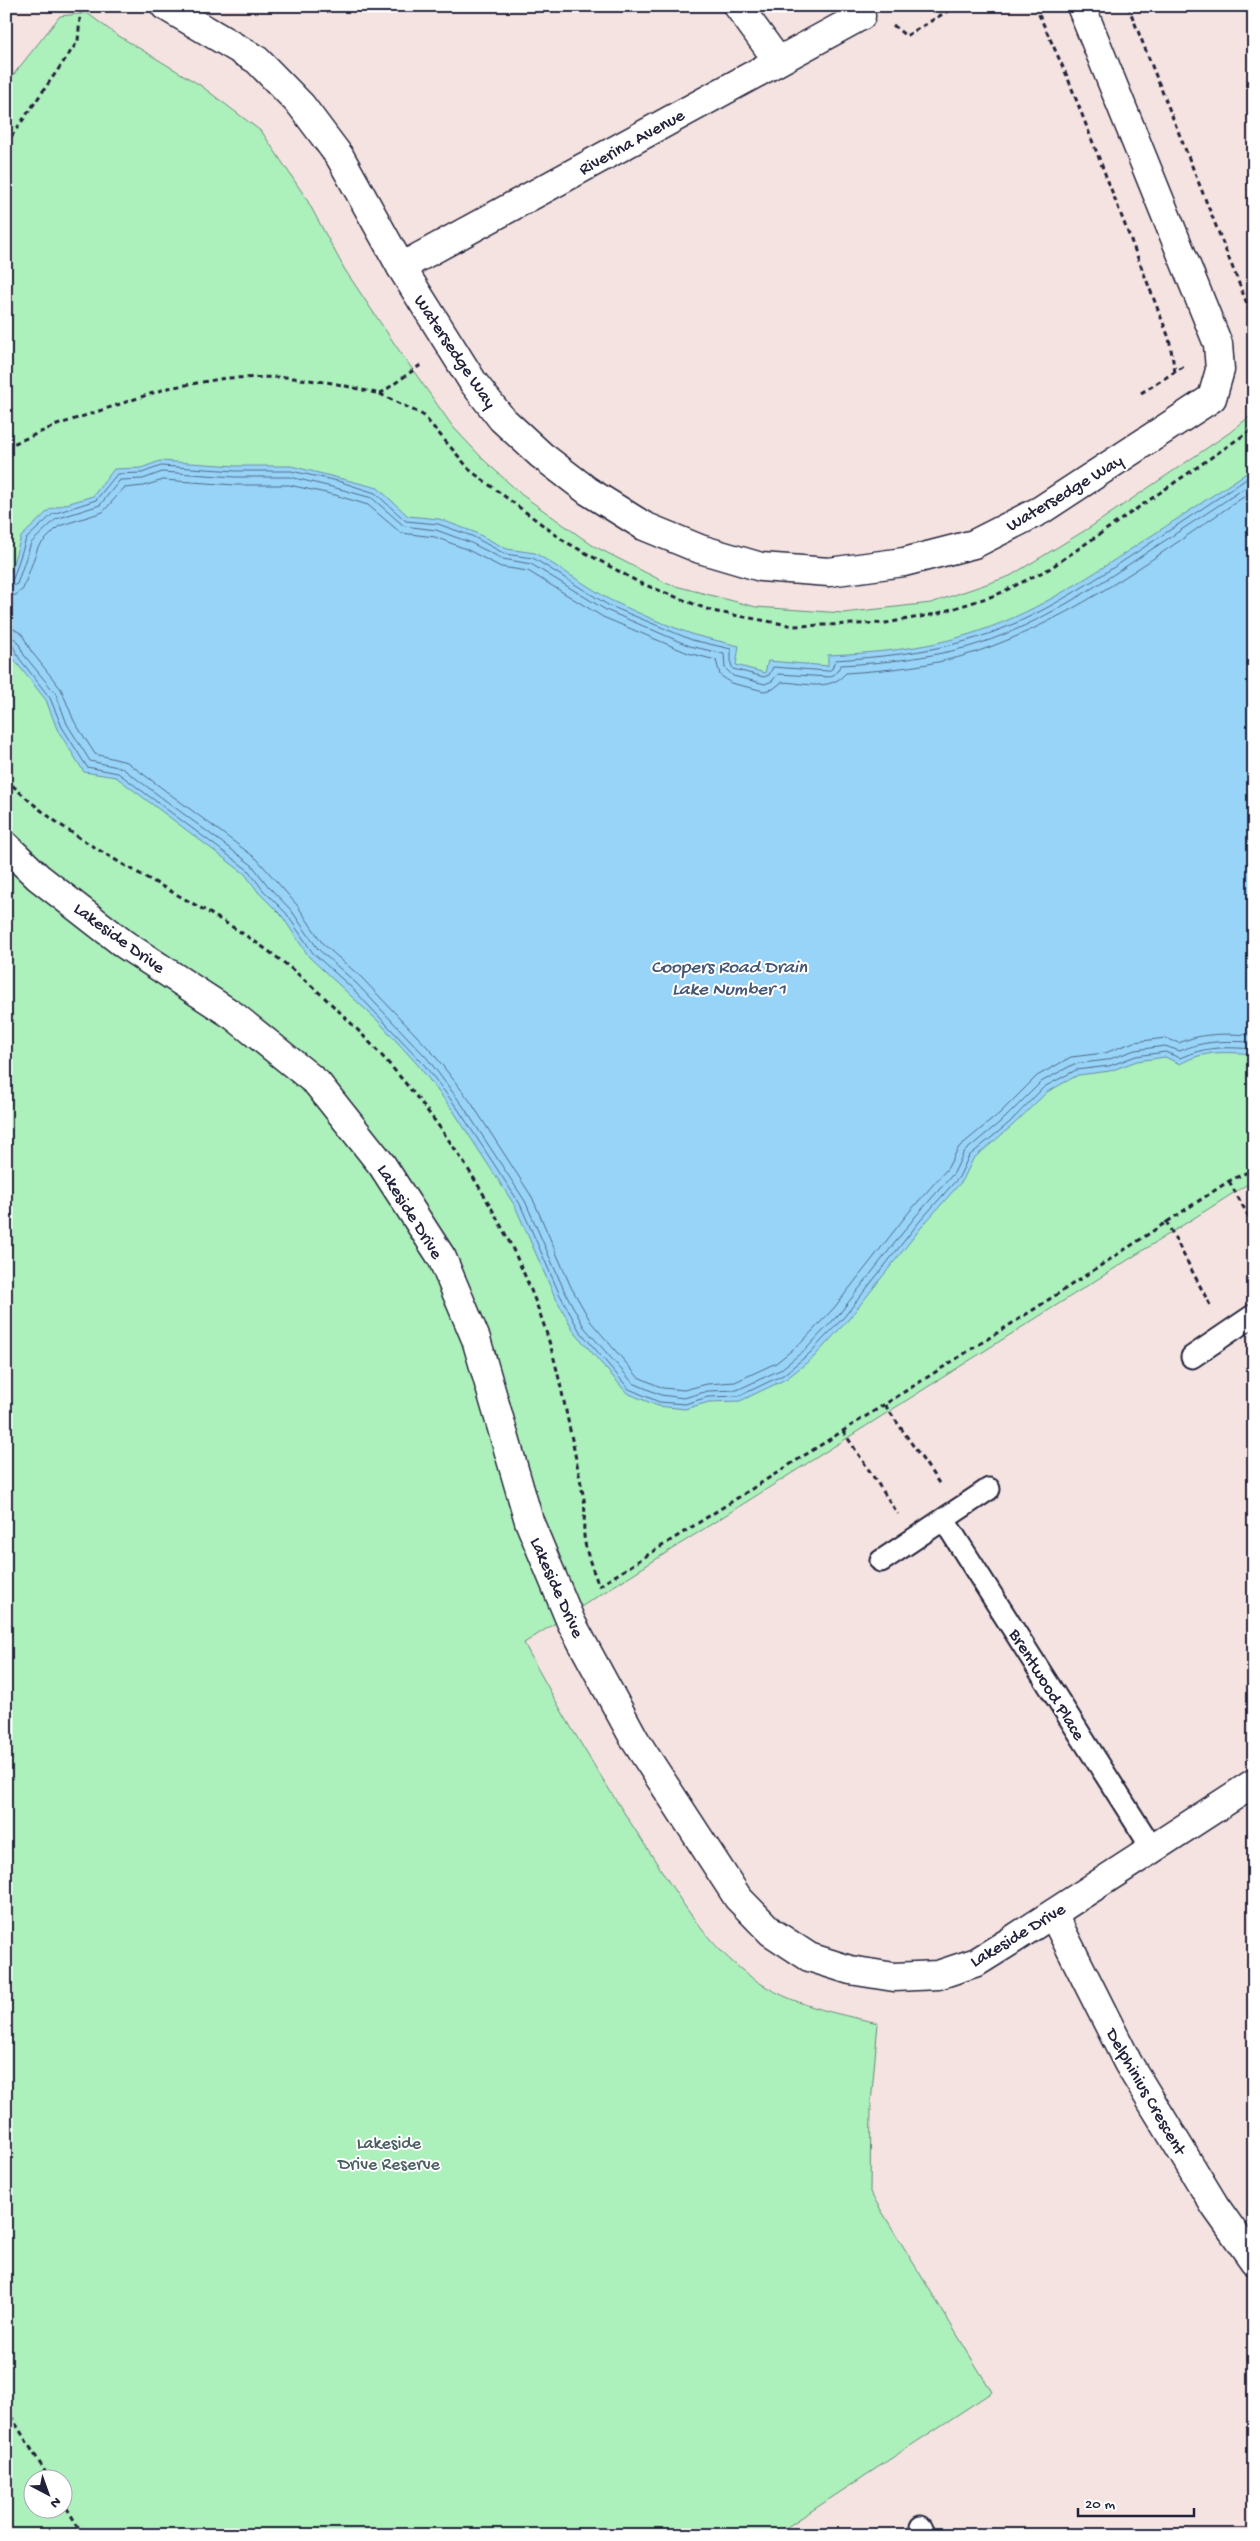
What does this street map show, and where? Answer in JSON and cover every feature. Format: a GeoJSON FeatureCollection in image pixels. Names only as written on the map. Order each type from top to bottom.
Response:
{"type":"FeatureCollection","features":[{"type":"Feature","properties":{"kind":"street","name":"Watersedge Way"},"geometry":{"type":"LineString","coordinates":[[165,6],[257,60],[301,105],[340,158],[401,267],[473,382],[502,419],[541,455],[588,492],[644,526],[700,549],[761,567],[829,572],[904,562],[974,544],[1041,510],[1212,398],[1220,370],[1218,344],[1081,6]]}},
{"type":"Feature","properties":{"kind":"street"},"geometry":{"type":"LineString","coordinates":[[738,6],[778,61]]}},
{"type":"Feature","properties":{"kind":"street","name":"Riverina Avenue"},"geometry":{"type":"LineString","coordinates":[[401,267],[861,16]]}},
{"type":"Feature","properties":{"kind":"street","name":"Lakeside Drive"},"geometry":{"type":"LineString","coordinates":[[6,846],[38,877],[116,938],[234,1016],[317,1083],[382,1165],[442,1258],[476,1339],[529,1521],[571,1622],[635,1740],[738,1898],[771,1932],[809,1957],[850,1970],[894,1977],[938,1975],[977,1962],[1254,1783]]}},
{"type":"Feature","properties":{"kind":"street","name":"Delphinius Crescent"},"geometry":{"type":"LineString","coordinates":[[1053,1914],[1128,2063],[1215,2206],[1254,2261]]}},
{"type":"Feature","properties":{"kind":"lane"},"geometry":{"type":"LineString","coordinates":[[1192,1357],[1254,1316]]}},
{"type":"Feature","properties":{"kind":"lane"},"geometry":{"type":"LineString","coordinates":[[881,1561],[990,1490]]}},
{"type":"Feature","properties":{"kind":"lane","name":"Brentwood Place"},"geometry":{"type":"LineString","coordinates":[[951,1515],[1152,1848]]}},
{"type":"Feature","properties":{"kind":"path"},"geometry":{"type":"LineString","coordinates":[[6,144],[78,41],[80,6]]}},
{"type":"Feature","properties":{"kind":"path"},"geometry":{"type":"LineString","coordinates":[[861,16],[874,8],[906,36],[956,6]]}},
{"type":"Feature","properties":{"kind":"path"},"geometry":{"type":"LineString","coordinates":[[1035,6],[1067,76],[1169,338],[1175,372]]}},
{"type":"Feature","properties":{"kind":"path"},"geometry":{"type":"LineString","coordinates":[[1128,6],[1254,321]]}},
{"type":"Feature","properties":{"kind":"path"},"geometry":{"type":"LineString","coordinates":[[380,394],[450,344]]}},
{"type":"Feature","properties":{"kind":"path"},"geometry":{"type":"LineString","coordinates":[[1141,393],[1188,364]]}},
{"type":"Feature","properties":{"kind":"path"},"geometry":{"type":"LineString","coordinates":[[599,1586],[1033,1310],[1229,1180],[1254,1168]]}},
{"type":"Feature","properties":{"kind":"path"},"geometry":{"type":"LineString","coordinates":[[1229,1180],[1254,1226]]}},
{"type":"Feature","properties":{"kind":"path"},"geometry":{"type":"LineString","coordinates":[[1166,1221],[1226,1334]]}},
{"type":"Feature","properties":{"kind":"path"},"geometry":{"type":"LineString","coordinates":[[885,1405],[951,1515]]}},
{"type":"Feature","properties":{"kind":"path"},"geometry":{"type":"LineString","coordinates":[[843,1431],[916,1539]]}},
{"type":"Feature","properties":{"kind":"path"},"geometry":{"type":"LineString","coordinates":[[6,2408],[43,2468]]}},
{"type":"Feature","properties":{"kind":"path"},"geometry":{"type":"LineString","coordinates":[[72,2517],[83,2535]]}},
{"type":"Feature","properties":{"kind":"green space","name":"Lakeside Drive Reserve"},"geometry":{"type":"Polygon","coordinates":[[[87,13],[114,33],[200,85],[262,132],[306,198],[345,270],[453,427],[485,461],[522,495],[592,545],[668,584],[756,607],[843,613],[931,603],[1010,576],[1089,528],[1229,433],[1254,413],[1254,1180],[524,1643],[614,1798],[682,1902],[707,1936],[737,1966],[768,1988],[813,2007],[878,2023],[871,2104],[870,2192],[992,2392],[775,2535],[6,2535],[6,84],[60,16],[87,13]]]}},
{"type":"Feature","properties":{"kind":"water","name":"Coopers Road Drain Lake Number 1"},"geometry":{"type":"Polygon","coordinates":[[[160,461],[236,466],[291,466],[378,488],[408,516],[439,519],[474,532],[507,549],[535,553],[610,600],[694,635],[739,646],[736,665],[765,673],[768,661],[828,666],[828,655],[881,651],[933,644],[967,635],[1013,618],[1076,584],[1254,468],[1254,1054],[1207,1054],[1189,1059],[1180,1064],[1165,1057],[1137,1061],[1110,1071],[1078,1075],[1047,1092],[1012,1126],[973,1159],[963,1180],[924,1224],[848,1320],[814,1357],[786,1379],[740,1401],[709,1402],[685,1409],[658,1406],[627,1393],[575,1333],[554,1295],[515,1206],[454,1112],[418,1065],[379,1022],[309,957],[282,916],[259,893],[245,874],[116,777],[84,772],[57,729],[46,700],[15,661],[6,642],[6,596],[9,576],[21,537],[50,509],[93,496],[114,469],[141,468],[160,461]]]}}]}
